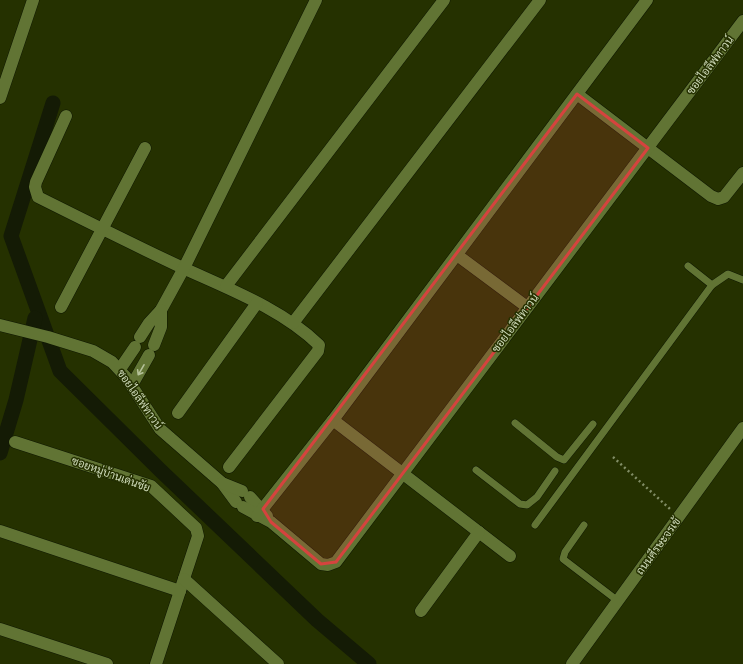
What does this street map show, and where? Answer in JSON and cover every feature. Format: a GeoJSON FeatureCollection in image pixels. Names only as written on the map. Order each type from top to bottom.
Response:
{"type":"FeatureCollection","features":[{"type":"Feature","properties":{"kind":"street"},"geometry":{"type":"LineString","coordinates":[[0,98],[33,0]]}},
{"type":"Feature","properties":{"kind":"street"},"geometry":{"type":"LineString","coordinates":[[120,369],[149,323],[161,310],[184,268],[316,0]]}},
{"type":"Feature","properties":{"kind":"street"},"geometry":{"type":"LineString","coordinates":[[226,286],[444,0]]}},
{"type":"Feature","properties":{"kind":"street"},"geometry":{"type":"LineString","coordinates":[[293,323],[540,0]]}},
{"type":"Feature","properties":{"kind":"street"},"geometry":{"type":"LineString","coordinates":[[260,513],[457,255],[647,0]]}},
{"type":"Feature","properties":{"kind":"street","name":"ซอยไอลีฟทาวน์"},"geometry":{"type":"LineString","coordinates":[[222,483],[246,494],[260,513],[321,564],[328,565],[336,562],[401,473],[743,21]]}},
{"type":"Feature","properties":{"kind":"street"},"geometry":{"type":"LineString","coordinates":[[577,94],[711,196],[718,199],[724,197],[743,173]]}},
{"type":"Feature","properties":{"kind":"street"},"geometry":{"type":"LineString","coordinates":[[66,116],[36,182],[38,197],[184,268],[226,286],[293,323],[319,344],[318,351],[230,467]]}},
{"type":"Feature","properties":{"kind":"street"},"geometry":{"type":"LineString","coordinates":[[61,307],[145,148]]}},
{"type":"Feature","properties":{"kind":"street"},"geometry":{"type":"LineString","coordinates":[[457,255],[527,307]]}},
{"type":"Feature","properties":{"kind":"street"},"geometry":{"type":"LineString","coordinates":[[178,413],[258,304]]}},
{"type":"Feature","properties":{"kind":"street"},"geometry":{"type":"LineString","coordinates":[[132,385],[152,350],[161,327],[161,310]]}},
{"type":"Feature","properties":{"kind":"street","name":"ซอยไอลีฟทาวน์"},"geometry":{"type":"LineString","coordinates":[[0,325],[48,337],[93,351],[112,362],[120,369],[132,385],[160,429],[222,483],[239,504],[260,513]]}},
{"type":"Feature","properties":{"kind":"street"},"geometry":{"type":"LineString","coordinates":[[332,420],[510,556]]}},
{"type":"Feature","properties":{"kind":"street","name":"ถนนศีรษะจรเข้"},"geometry":{"type":"LineString","coordinates":[[575,663],[618,600],[743,428]]}},
{"type":"Feature","properties":{"kind":"street","name":"ซอยหมู่บ้านเด่นชัย"},"geometry":{"type":"LineString","coordinates":[[15,442],[151,486],[196,528],[198,536],[156,664]]}},
{"type":"Feature","properties":{"kind":"street"},"geometry":{"type":"LineString","coordinates":[[0,532],[180,591]]}},
{"type":"Feature","properties":{"kind":"street"},"geometry":{"type":"LineString","coordinates":[[421,611],[479,532]]}},
{"type":"Feature","properties":{"kind":"street"},"geometry":{"type":"LineString","coordinates":[[184,579],[278,664]]}},
{"type":"Feature","properties":{"kind":"street"},"geometry":{"type":"LineString","coordinates":[[0,629],[107,664]]}},
{"type":"Feature","properties":{"kind":"lane"},"geometry":{"type":"LineString","coordinates":[[688,266],[712,285]]}},
{"type":"Feature","properties":{"kind":"lane"},"geometry":{"type":"LineString","coordinates":[[535,525],[712,285],[728,274],[743,280]]}},
{"type":"Feature","properties":{"kind":"lane"},"geometry":{"type":"LineString","coordinates":[[515,423],[557,457],[564,460],[593,424]]}},
{"type":"Feature","properties":{"kind":"lane"},"geometry":{"type":"LineString","coordinates":[[579,442],[590,450]]}},
{"type":"Feature","properties":{"kind":"lane"},"geometry":{"type":"LineString","coordinates":[[476,470],[520,504],[527,505],[542,490],[555,471]]}},
{"type":"Feature","properties":{"kind":"lane"},"geometry":{"type":"LineString","coordinates":[[542,490],[553,500]]}},
{"type":"Feature","properties":{"kind":"lane"},"geometry":{"type":"LineString","coordinates":[[584,526],[565,552],[563,559],[618,600]]}},
{"type":"Feature","properties":{"kind":"path"},"geometry":{"type":"LineString","coordinates":[[613,457],[679,517]]}},
{"type":"Feature","properties":{"kind":"highlighted area"},"geometry":{"type":"Polygon","coordinates":[[[577,94],[648,148],[336,562],[321,564],[271,522],[263,509],[577,94]]]}},
{"type":"Feature","properties":{"kind":"waterway"},"geometry":{"type":"LineString","coordinates":[[53,103],[11,236],[60,371],[160,470],[317,620],[369,664]]}},
{"type":"Feature","properties":{"kind":"waterway"},"geometry":{"type":"LineString","coordinates":[[0,453],[16,400],[35,318]]}}]}
